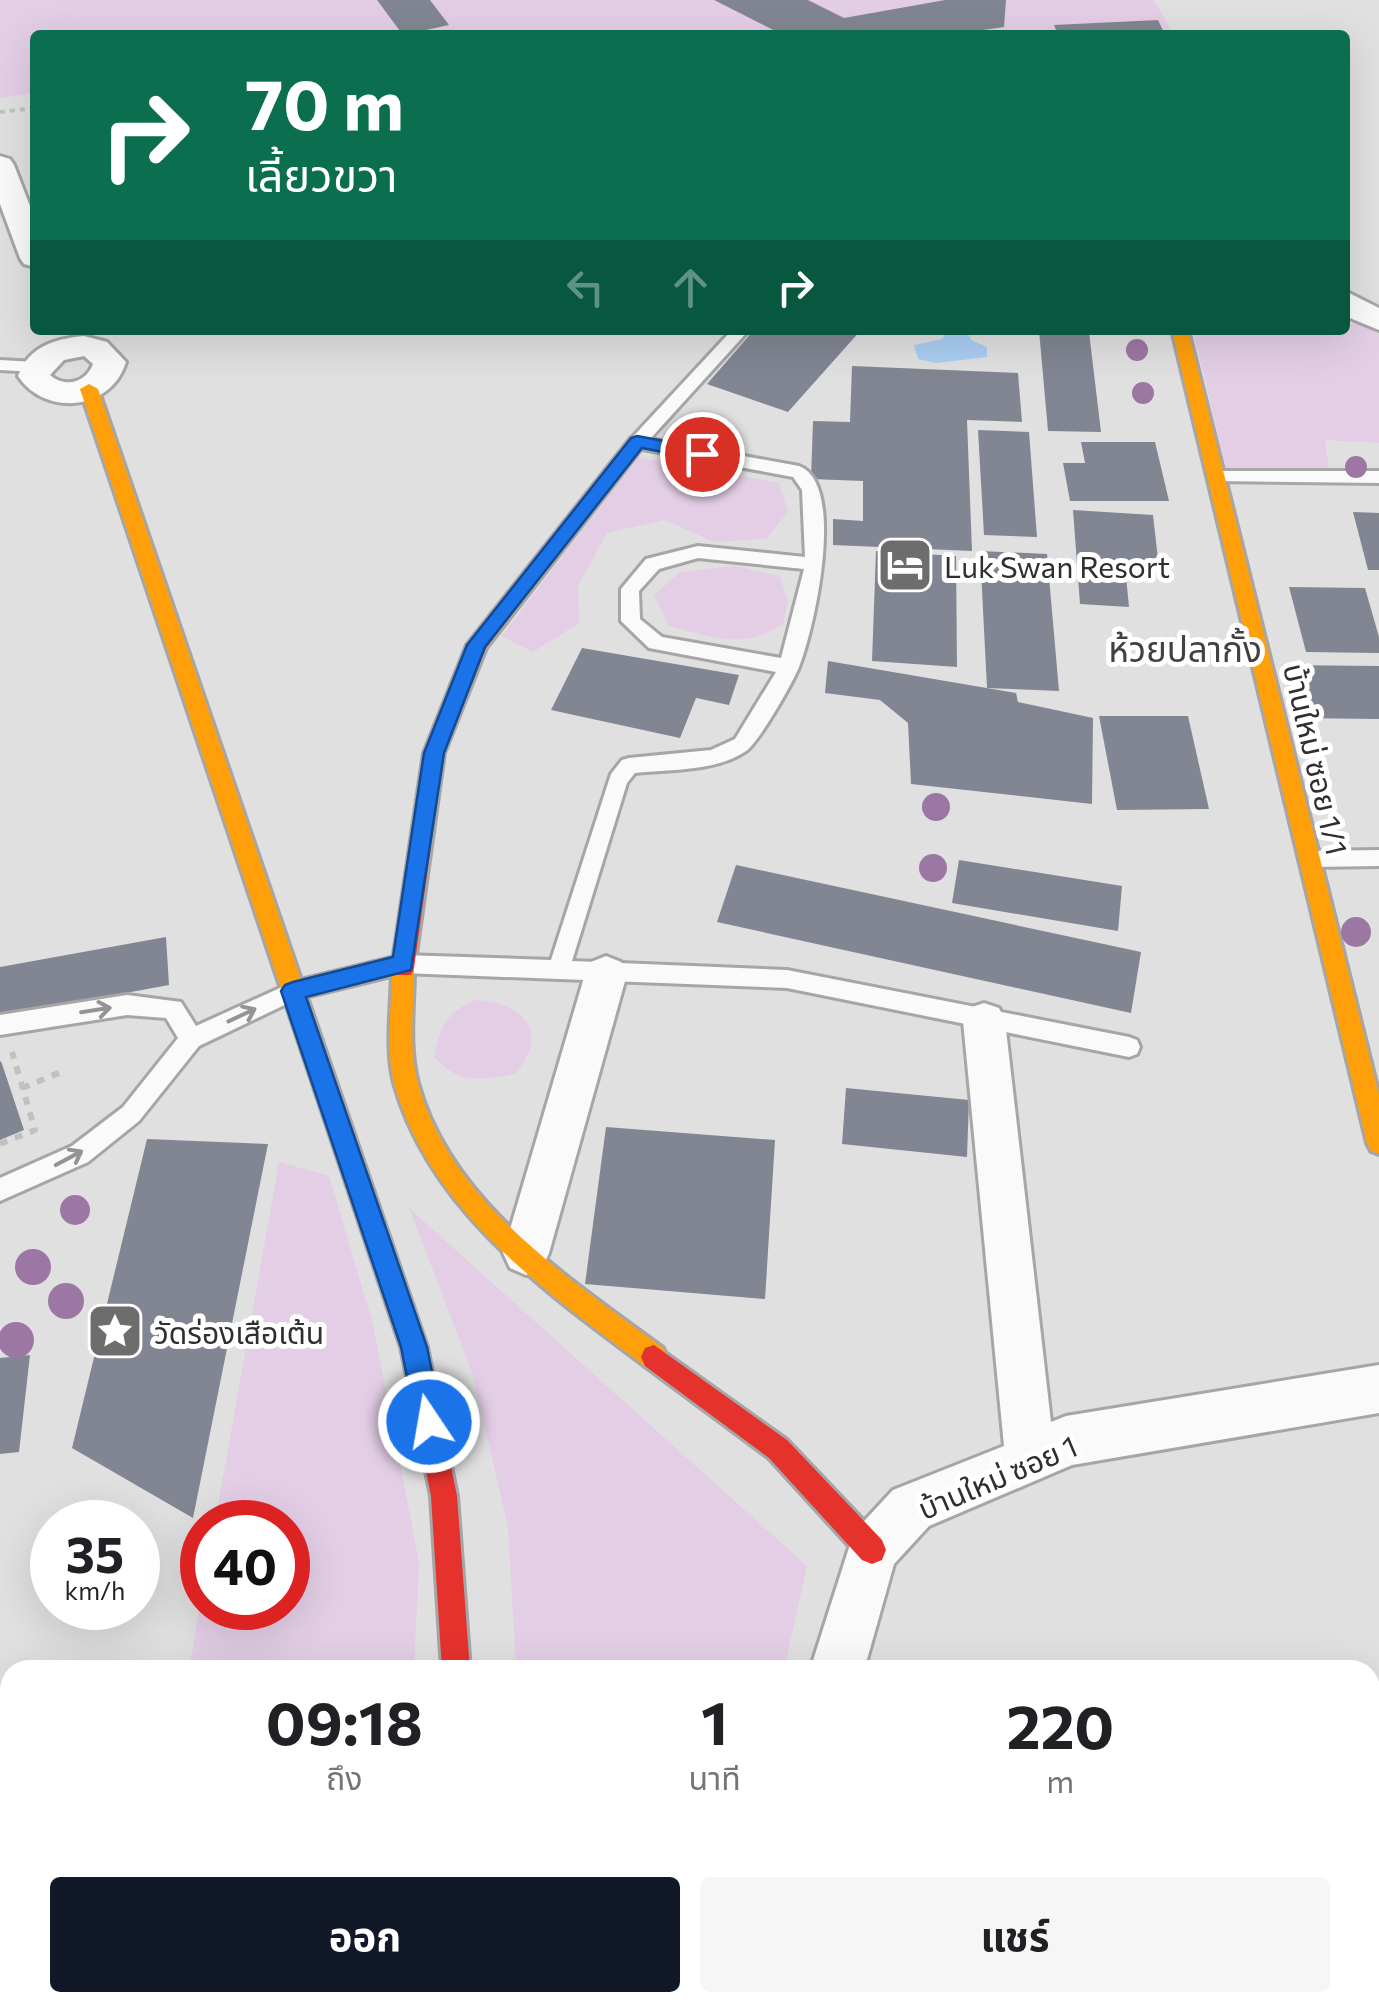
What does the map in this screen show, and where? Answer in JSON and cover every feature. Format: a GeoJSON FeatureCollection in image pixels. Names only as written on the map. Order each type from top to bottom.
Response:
{"type":"FeatureCollection","features":[{"type":"Feature","properties":{"kind":"street"},"geometry":{"type":"LineString","coordinates":[[0,165],[30,245]]}},
{"type":"Feature","properties":{"kind":"street"},"geometry":{"type":"LineString","coordinates":[[1350,306],[1379,320]]}},
{"type":"Feature","properties":{"kind":"street","name":"บ้านใหม่ ซอย 1/1"},"geometry":{"type":"LineString","coordinates":[[1181,335],[1379,1143]]}},
{"type":"Feature","properties":{"kind":"street"},"geometry":{"type":"LineString","coordinates":[[66,339],[96,349],[110,362],[106,378],[89,389],[70,393],[47,391],[34,376],[36,367],[66,339]]}},
{"type":"Feature","properties":{"kind":"street"},"geometry":{"type":"LineString","coordinates":[[89,389],[414,1347],[444,1496],[455,1660]]}},
{"type":"Feature","properties":{"kind":"street"},"geometry":{"type":"LineString","coordinates":[[637,442],[476,645],[434,753],[403,964],[405,1081],[430,1149],[474,1205],[566,1291],[778,1449],[872,1550]]}},
{"type":"Feature","properties":{"kind":"street"},"geometry":{"type":"LineString","coordinates":[[526,1254],[606,974]]}},
{"type":"Feature","properties":{"kind":"street"},"geometry":{"type":"LineString","coordinates":[[984,1020],[1030,1460]]}},
{"type":"Feature","properties":{"kind":"street","name":"บ้านใหม่ ซอย 1"},"geometry":{"type":"LineString","coordinates":[[840,1660],[872,1550],[911,1508],[1030,1460],[1066,1441],[1379,1389]]}},
{"type":"Feature","properties":{"kind":"lane"},"geometry":{"type":"LineString","coordinates":[[637,442],[736,335]]}},
{"type":"Feature","properties":{"kind":"lane"},"geometry":{"type":"LineString","coordinates":[[0,365],[36,367]]}},
{"type":"Feature","properties":{"kind":"lane"},"geometry":{"type":"LineString","coordinates":[[558,972],[618,780],[629,766],[714,758],[742,744],[789,668],[815,564],[811,489],[799,472],[637,442]]}},
{"type":"Feature","properties":{"kind":"lane"},"geometry":{"type":"LineString","coordinates":[[1219,477],[1379,477]]}},
{"type":"Feature","properties":{"kind":"lane"},"geometry":{"type":"LineString","coordinates":[[789,668],[656,642],[632,621],[630,589],[653,564],[698,552],[815,564]]}},
{"type":"Feature","properties":{"kind":"lane"},"geometry":{"type":"LineString","coordinates":[[1310,859],[1379,858]]}},
{"type":"Feature","properties":{"kind":"lane"},"geometry":{"type":"LineString","coordinates":[[0,1190],[80,1154],[131,1114],[191,1039],[293,991],[403,964],[787,980],[1129,1047]]}},
{"type":"Feature","properties":{"kind":"lane"},"geometry":{"type":"LineString","coordinates":[[0,1025],[127,1005],[173,1009],[191,1039]]}},
{"type":"Feature","properties":{"kind":"path"},"geometry":{"type":"LineString","coordinates":[[0,112],[30,109]]}},
{"type":"Feature","properties":{"kind":"path"},"geometry":{"type":"LineString","coordinates":[[0,1052],[11,1048],[34,1130],[0,1144]]}},
{"type":"Feature","properties":{"kind":"path"},"geometry":{"type":"LineString","coordinates":[[22,1088],[66,1070]]}},
{"type":"Feature","properties":{"kind":"shaded area"},"geometry":{"type":"Polygon","coordinates":[[[0,0],[1154,0],[1171,30],[30,30],[30,94],[0,98],[0,0]]]}},
{"type":"Feature","properties":{"kind":"shaded area"},"geometry":{"type":"Polygon","coordinates":[[[1368,323],[1379,335],[1379,443],[1325,440],[1329,470],[1227,472],[1194,335],[1350,335],[1350,324],[1368,323]]]}},
{"type":"Feature","properties":{"kind":"shaded area"},"geometry":{"type":"Polygon","coordinates":[[[638,457],[779,483],[788,512],[766,539],[714,542],[665,520],[607,533],[578,586],[579,623],[533,652],[502,636],[638,457]]]}},
{"type":"Feature","properties":{"kind":"shaded area"},"geometry":{"type":"Polygon","coordinates":[[[735,566],[780,576],[788,602],[783,624],[741,639],[669,626],[654,595],[680,572],[735,566]]]}},
{"type":"Feature","properties":{"kind":"shaded area"},"geometry":{"type":"Polygon","coordinates":[[[475,1000],[507,1007],[527,1022],[531,1045],[515,1074],[480,1079],[461,1076],[434,1056],[446,1021],[475,1000]]]}},
{"type":"Feature","properties":{"kind":"shaded area"},"geometry":{"type":"Polygon","coordinates":[[[279,1162],[329,1176],[373,1324],[419,1562],[414,1660],[191,1660],[196,1630],[310,1630],[310,1500],[219,1500],[279,1162]]]}},
{"type":"Feature","properties":{"kind":"shaded area"},"geometry":{"type":"Polygon","coordinates":[[[409,1208],[807,1566],[786,1660],[515,1660],[508,1527],[472,1372],[409,1208]]]}},
{"type":"Feature","properties":{"kind":"water"},"geometry":{"type":"Polygon","coordinates":[[[945,335],[969,335],[971,340],[987,347],[987,357],[936,363],[918,359],[914,345],[945,335]]]}},
{"type":"Feature","properties":{"kind":"building"},"geometry":{"type":"Polygon","coordinates":[[[377,0],[430,0],[449,25],[426,30],[399,30],[377,0]]]}},
{"type":"Feature","properties":{"kind":"building"},"geometry":{"type":"Polygon","coordinates":[[[714,0],[808,0],[844,18],[945,0],[1006,0],[1004,27],[983,30],[773,30],[714,0]]]}},
{"type":"Feature","properties":{"kind":"building"},"geometry":{"type":"Polygon","coordinates":[[[1158,20],[1163,30],[1056,30],[1054,25],[1158,20]]]}},
{"type":"Feature","properties":{"kind":"building"},"geometry":{"type":"Polygon","coordinates":[[[750,335],[857,335],[788,412],[707,384],[750,335]]]}},
{"type":"Feature","properties":{"kind":"building"},"geometry":{"type":"Polygon","coordinates":[[[1039,335],[1089,335],[1101,432],[1048,431],[1039,335]]]}},
{"type":"Feature","properties":{"kind":"building"},"geometry":{"type":"Polygon","coordinates":[[[852,366],[1018,373],[1022,422],[967,420],[972,551],[833,545],[833,519],[863,521],[863,481],[811,479],[813,421],[850,422],[852,366]]]}},
{"type":"Feature","properties":{"kind":"building"},"geometry":{"type":"Polygon","coordinates":[[[978,430],[1029,432],[1037,537],[984,535],[978,430]]]}},
{"type":"Feature","properties":{"kind":"building"},"geometry":{"type":"Polygon","coordinates":[[[1081,442],[1155,442],[1169,501],[1070,501],[1063,463],[1085,463],[1081,442]]]}},
{"type":"Feature","properties":{"kind":"building"},"geometry":{"type":"Polygon","coordinates":[[[1073,510],[1153,515],[1159,568],[1125,566],[1129,607],[1080,604],[1073,510]]]}},
{"type":"Feature","properties":{"kind":"building"},"geometry":{"type":"Polygon","coordinates":[[[1353,512],[1379,513],[1379,570],[1368,570],[1353,512]]]}},
{"type":"Feature","properties":{"kind":"building"},"geometry":{"type":"Polygon","coordinates":[[[876,551],[956,556],[957,667],[872,661],[876,551]]]}},
{"type":"Feature","properties":{"kind":"building"},"geometry":{"type":"Polygon","coordinates":[[[980,551],[1047,554],[1059,691],[987,688],[980,551]]]}},
{"type":"Feature","properties":{"kind":"building"},"geometry":{"type":"Polygon","coordinates":[[[1289,587],[1365,588],[1379,637],[1379,653],[1306,652],[1289,587]]]}},
{"type":"Feature","properties":{"kind":"building"},"geometry":{"type":"Polygon","coordinates":[[[582,648],[739,675],[729,705],[696,698],[680,738],[551,710],[582,648]]]}},
{"type":"Feature","properties":{"kind":"building"},"geometry":{"type":"Polygon","coordinates":[[[828,661],[1016,693],[1018,702],[1093,718],[1092,804],[911,784],[908,723],[880,700],[825,693],[828,661]]]}},
{"type":"Feature","properties":{"kind":"building"},"geometry":{"type":"Polygon","coordinates":[[[1282,665],[1379,666],[1379,719],[1296,718],[1282,665]]]}},
{"type":"Feature","properties":{"kind":"building"},"geometry":{"type":"Polygon","coordinates":[[[1099,716],[1188,716],[1209,809],[1117,810],[1099,716]]]}},
{"type":"Feature","properties":{"kind":"building"},"geometry":{"type":"Polygon","coordinates":[[[959,860],[1122,886],[1118,931],[952,903],[959,860]]]}},
{"type":"Feature","properties":{"kind":"building"},"geometry":{"type":"Polygon","coordinates":[[[736,865],[1141,952],[1131,1013],[717,922],[736,865]]]}},
{"type":"Feature","properties":{"kind":"building"},"geometry":{"type":"Polygon","coordinates":[[[166,937],[169,985],[0,1016],[0,967],[166,937]]]}},
{"type":"Feature","properties":{"kind":"building"},"geometry":{"type":"Polygon","coordinates":[[[0,1062],[24,1130],[0,1140],[0,1062]]]}},
{"type":"Feature","properties":{"kind":"building"},"geometry":{"type":"Polygon","coordinates":[[[846,1088],[969,1100],[967,1157],[842,1144],[846,1088]]]}},
{"type":"Feature","properties":{"kind":"building"},"geometry":{"type":"Polygon","coordinates":[[[606,1127],[775,1140],[765,1299],[585,1284],[606,1127]]]}},
{"type":"Feature","properties":{"kind":"building"},"geometry":{"type":"Polygon","coordinates":[[[147,1139],[268,1144],[197,1500],[180,1500],[180,1510],[72,1448],[147,1139]]]}},
{"type":"Feature","properties":{"kind":"building"},"geometry":{"type":"Polygon","coordinates":[[[30,1355],[19,1452],[0,1454],[0,1358],[30,1355]]]}},
{"type":"Feature","properties":{"kind":"traffic: slow"},"geometry":{"type":"LineString","coordinates":[[1181,335],[1379,1143]]}},
{"type":"Feature","properties":{"kind":"traffic: slow"},"geometry":{"type":"LineString","coordinates":[[89,389],[332,1105]]}},
{"type":"Feature","properties":{"kind":"traffic: slow"},"geometry":{"type":"LineString","coordinates":[[403,968],[406,1083],[421,1126],[444,1166],[506,1238],[654,1357]]}},
{"type":"Feature","properties":{"kind":"traffic: jam"},"geometry":{"type":"LineString","coordinates":[[403,968],[434,753],[477,645],[637,442]]}},
{"type":"Feature","properties":{"kind":"traffic: jam"},"geometry":{"type":"LineString","coordinates":[[332,1105],[414,1347],[444,1496],[455,1660]]}},
{"type":"Feature","properties":{"kind":"traffic: jam"},"geometry":{"type":"LineString","coordinates":[[654,1357],[778,1449],[872,1550]]}},
{"type":"Feature","properties":{"kind":"place","name":"Luk Swan Resort"},"geometry":{"type":"Point","coordinates":[905,565]}},
{"type":"Feature","properties":{"kind":"place","name":"วัดร่องเสือเต้น"},"geometry":{"type":"Point","coordinates":[115,1331]}},
{"type":"Feature","properties":{"kind":"district","name":"ห้วยปลากั้ง"},"geometry":{"type":"Point","coordinates":[1185,647]}},
{"type":"Feature","properties":{"kind":"route"},"geometry":{"type":"LineString","coordinates":[[429,1422],[414,1347],[293,991],[403,964],[434,753],[476,645],[637,442],[702,454]]}}]}
